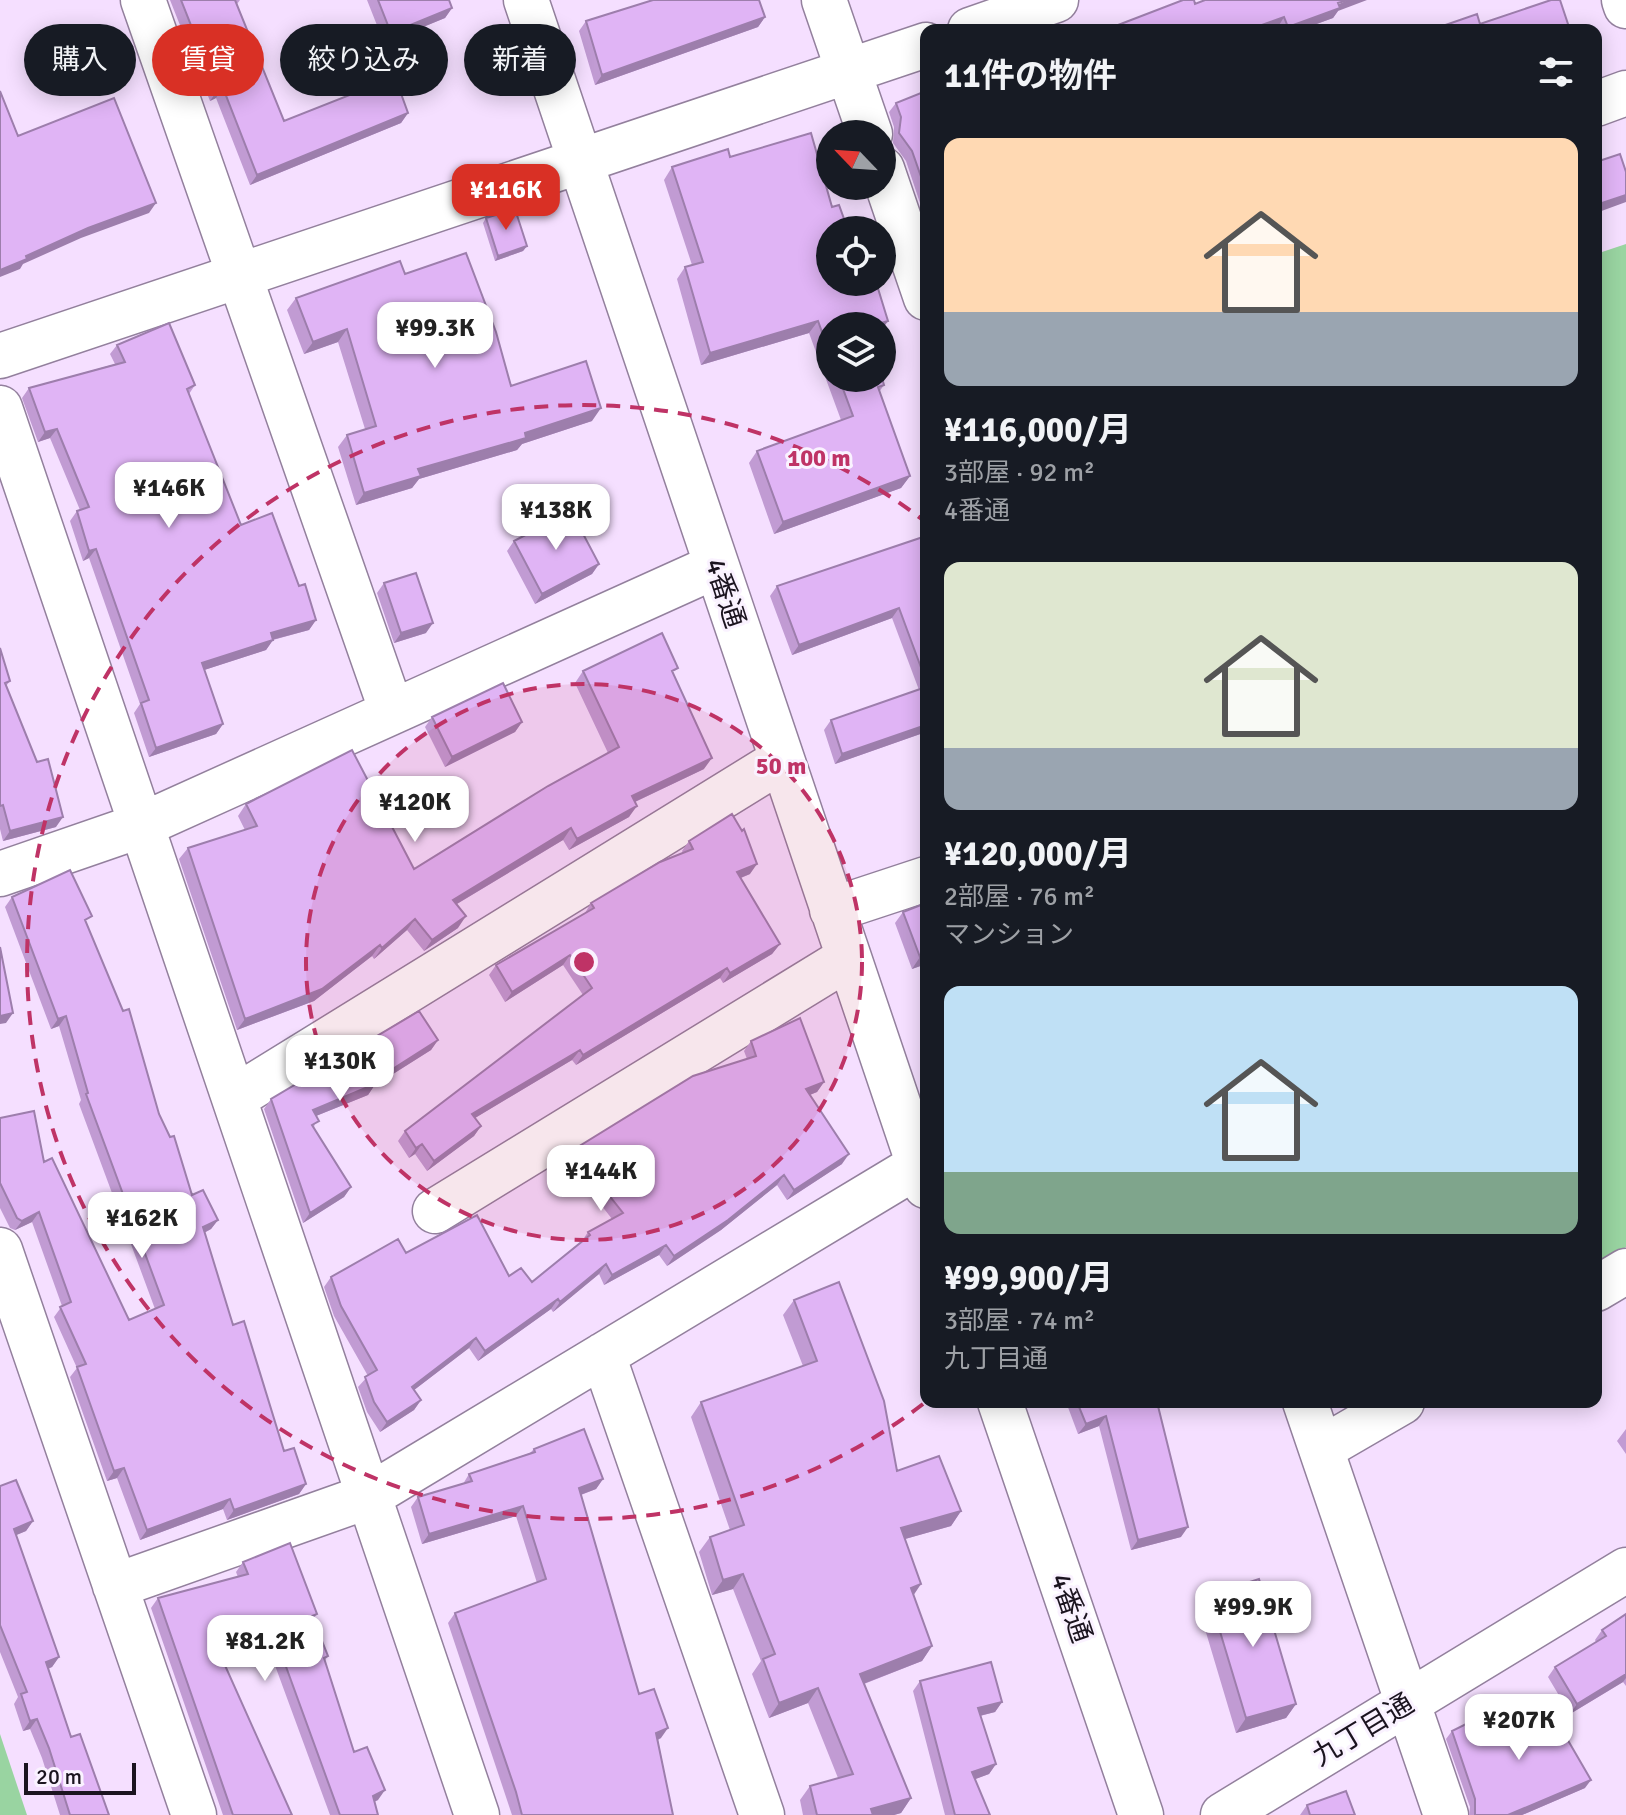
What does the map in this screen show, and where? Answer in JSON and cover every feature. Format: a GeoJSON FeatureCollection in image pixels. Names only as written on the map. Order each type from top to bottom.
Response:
{"type":"FeatureCollection","features":[{"type":"Feature","properties":{"kind":"street"},"geometry":{"type":"LineString","coordinates":[[143,0],[392,712]]}},
{"type":"Feature","properties":{"kind":"street","name":"4番通"},"geometry":{"type":"LineString","coordinates":[[526,0],[920,1170]]}},
{"type":"Feature","properties":{"kind":"street"},"geometry":{"type":"LineString","coordinates":[[824,0],[865,120]]}},
{"type":"Feature","properties":{"kind":"street"},"geometry":{"type":"LineString","coordinates":[[987,24],[1056,0]]}},
{"type":"Feature","properties":{"kind":"street"},"geometry":{"type":"LineString","coordinates":[[1624,0],[1626,6]]}},
{"type":"Feature","properties":{"kind":"street"},"geometry":{"type":"LineString","coordinates":[[0,356],[920,47]]}},
{"type":"Feature","properties":{"kind":"street"},"geometry":{"type":"LineString","coordinates":[[1602,102],[1626,93]]}},
{"type":"Feature","properties":{"kind":"street"},"geometry":{"type":"LineString","coordinates":[[893,200],[920,280]]}},
{"type":"Feature","properties":{"kind":"street"},"geometry":{"type":"LineString","coordinates":[[0,408],[477,1815]]}},
{"type":"Feature","properties":{"kind":"street"},"geometry":{"type":"LineString","coordinates":[[0,874],[142,825],[716,566]]}},
{"type":"Feature","properties":{"kind":"street"},"geometry":{"type":"LineString","coordinates":[[234,1098],[780,761]]}},
{"type":"Feature","properties":{"kind":"street"},"geometry":{"type":"LineString","coordinates":[[832,910],[920,881]]}},
{"type":"Feature","properties":{"kind":"street"},"geometry":{"type":"LineString","coordinates":[[435,1211],[848,958]]}},
{"type":"Feature","properties":{"kind":"street"},"geometry":{"type":"LineString","coordinates":[[115,1586],[369,1496],[603,1355],[920,1177]]}},
{"type":"Feature","properties":{"kind":"street"},"geometry":{"type":"LineString","coordinates":[[0,1250],[194,1815]]}},
{"type":"Feature","properties":{"kind":"street"},"geometry":{"type":"LineString","coordinates":[[1602,1285],[1626,1271]]}},
{"type":"Feature","properties":{"kind":"street"},"geometry":{"type":"LineString","coordinates":[[603,1355],[762,1815]]}},
{"type":"Feature","properties":{"kind":"street","name":"4番通"},"geometry":{"type":"LineString","coordinates":[[1002,1408],[1141,1815]]}},
{"type":"Feature","properties":{"kind":"street"},"geometry":{"type":"LineString","coordinates":[[1307,1408],[1446,1815]]}},
{"type":"Feature","properties":{"kind":"street"},"geometry":{"type":"LineString","coordinates":[[1321,1449],[1392,1408]]}},
{"type":"Feature","properties":{"kind":"street","name":"九丁目通"},"geometry":{"type":"LineString","coordinates":[[1223,1815],[1626,1570]]}},
{"type":"Feature","properties":{"kind":"green space"},"geometry":{"type":"Polygon","coordinates":[[[1626,244],[1626,1247],[1602,1261],[1602,252],[1626,244]]]}},
{"type":"Feature","properties":{"kind":"green space"},"geometry":{"type":"Polygon","coordinates":[[[0,1734],[27,1815],[0,1815],[0,1734]]]}},
{"type":"Feature","properties":{"kind":"building"},"geometry":{"type":"Polygon","coordinates":[[[181,0],[235,0],[245,24],[190,24],[181,0]]]}},
{"type":"Feature","properties":{"kind":"building"},"geometry":{"type":"Polygon","coordinates":[[[378,0],[449,0],[452,8],[413,24],[387,24],[378,0]]]}},
{"type":"Feature","properties":{"kind":"building"},"geometry":{"type":"Polygon","coordinates":[[[653,0],[759,0],[765,17],[602,75],[586,21],[653,0]]]}},
{"type":"Feature","properties":{"kind":"building"},"geometry":{"type":"Polygon","coordinates":[[[1183,0],[1194,0],[1195,4],[1205,0],[1348,0],[1338,3],[1340,8],[1296,24],[1287,24],[1284,17],[1265,24],[1121,24],[1183,0]]]}},
{"type":"Feature","properties":{"kind":"building"},"geometry":{"type":"Polygon","coordinates":[[[1551,0],[1560,0],[1568,24],[1480,24],[1551,0]]]}},
{"type":"Feature","properties":{"kind":"building"},"geometry":{"type":"Polygon","coordinates":[[[1477,14],[1480,24],[1448,24],[1477,14]]]}},
{"type":"Feature","properties":{"kind":"building"},"geometry":{"type":"Polygon","coordinates":[[[264,72],[284,121],[347,96],[402,96],[408,113],[257,175],[226,96],[264,96],[264,72]]]}},
{"type":"Feature","properties":{"kind":"building"},"geometry":{"type":"Polygon","coordinates":[[[0,91],[18,136],[114,98],[156,203],[88,228],[0,270],[0,91]]]}},
{"type":"Feature","properties":{"kind":"building"},"geometry":{"type":"Polygon","coordinates":[[[920,93],[920,174],[912,151],[899,133],[901,117],[896,103],[920,93]]]}},
{"type":"Feature","properties":{"kind":"building"},"geometry":{"type":"Polygon","coordinates":[[[811,133],[816,151],[816,200],[830,200],[832,207],[839,205],[843,216],[816,216],[816,296],[880,296],[885,312],[816,312],[816,322],[710,353],[685,267],[703,262],[672,167],[728,149],[730,157],[811,133]]]}},
{"type":"Feature","properties":{"kind":"building"},"geometry":{"type":"Polygon","coordinates":[[[1620,154],[1626,172],[1626,195],[1602,203],[1602,160],[1620,154]]]}},
{"type":"Feature","properties":{"kind":"building"},"geometry":{"type":"Polygon","coordinates":[[[515,209],[527,246],[498,256],[486,218],[515,209]]]}},
{"type":"Feature","properties":{"kind":"building"},"geometry":{"type":"Polygon","coordinates":[[[466,253],[496,332],[511,386],[586,361],[601,408],[525,433],[526,438],[418,469],[421,476],[364,493],[347,435],[376,426],[347,329],[313,342],[296,298],[400,261],[405,274],[466,253]]]}},
{"type":"Feature","properties":{"kind":"building"},"geometry":{"type":"Polygon","coordinates":[[[169,323],[195,385],[187,389],[241,525],[272,513],[299,586],[305,584],[316,620],[271,633],[273,640],[202,663],[223,724],[156,748],[141,703],[149,700],[96,549],[89,551],[77,511],[89,507],[57,429],[45,432],[29,388],[125,362],[117,345],[169,323]]]}},
{"type":"Feature","properties":{"kind":"building"},"geometry":{"type":"Polygon","coordinates":[[[844,392],[880,392],[910,476],[783,522],[757,451],[853,416],[844,392]]]}},
{"type":"Feature","properties":{"kind":"building"},"geometry":{"type":"Polygon","coordinates":[[[571,511],[599,564],[542,594],[514,541],[571,511]]]}},
{"type":"Feature","properties":{"kind":"building"},"geometry":{"type":"Polygon","coordinates":[[[920,538],[920,665],[899,608],[799,645],[777,586],[920,538]]]}},
{"type":"Feature","properties":{"kind":"building"},"geometry":{"type":"Polygon","coordinates":[[[416,573],[433,623],[401,633],[384,583],[416,573]]]}},
{"type":"Feature","properties":{"kind":"building"},"geometry":{"type":"Polygon","coordinates":[[[662,633],[678,668],[672,671],[712,758],[632,796],[637,806],[577,839],[571,828],[453,900],[466,916],[432,940],[415,919],[382,948],[380,945],[322,989],[245,1019],[188,848],[257,826],[246,804],[352,750],[414,869],[548,786],[619,747],[583,671],[662,633]]]}},
{"type":"Feature","properties":{"kind":"building"},"geometry":{"type":"Polygon","coordinates":[[[0,648],[10,681],[5,683],[37,762],[48,759],[63,817],[10,831],[3,805],[0,806],[0,648]]]}},
{"type":"Feature","properties":{"kind":"building"},"geometry":{"type":"Polygon","coordinates":[[[503,683],[522,722],[452,757],[432,717],[503,683]]]}},
{"type":"Feature","properties":{"kind":"building"},"geometry":{"type":"Polygon","coordinates":[[[920,689],[920,727],[842,754],[831,720],[920,689]]]}},
{"type":"Feature","properties":{"kind":"building"},"geometry":{"type":"Polygon","coordinates":[[[732,814],[742,831],[744,829],[757,864],[737,872],[780,944],[730,973],[727,968],[583,1055],[580,1050],[472,1114],[481,1126],[434,1161],[422,1144],[416,1148],[405,1131],[592,988],[570,955],[512,992],[496,965],[594,908],[591,903],[660,862],[693,849],[689,841],[732,814]]]}},
{"type":"Feature","properties":{"kind":"building"},"geometry":{"type":"Polygon","coordinates":[[[70,870],[92,916],[85,920],[123,1011],[129,1009],[159,1114],[170,1137],[174,1136],[192,1195],[203,1190],[218,1220],[203,1227],[233,1325],[244,1321],[284,1451],[294,1448],[306,1484],[234,1510],[230,1499],[147,1530],[124,1468],[114,1471],[77,1367],[86,1364],[60,1307],[71,1302],[39,1212],[22,1221],[17,1218],[0,1183],[0,1118],[34,1111],[44,1162],[52,1158],[129,1320],[164,1305],[86,1094],[66,1016],[58,1019],[12,897],[70,870]]]}},
{"type":"Feature","properties":{"kind":"building"},"geometry":{"type":"Polygon","coordinates":[[[920,905],[920,957],[903,912],[920,905]]]}},
{"type":"Feature","properties":{"kind":"building"},"geometry":{"type":"Polygon","coordinates":[[[0,947],[13,1013],[0,1016],[0,947]]]}},
{"type":"Feature","properties":{"kind":"building"},"geometry":{"type":"Polygon","coordinates":[[[419,1011],[438,1040],[374,1081],[375,1084],[313,1110],[319,1121],[312,1125],[351,1187],[310,1213],[271,1099],[419,1011]]]}},
{"type":"Feature","properties":{"kind":"building"},"geometry":{"type":"Polygon","coordinates":[[[800,1018],[824,1082],[806,1089],[849,1154],[794,1190],[784,1175],[728,1220],[674,1256],[666,1245],[612,1275],[606,1264],[560,1302],[558,1299],[485,1351],[476,1338],[412,1387],[421,1400],[387,1422],[374,1402],[365,1377],[377,1370],[341,1306],[331,1277],[398,1239],[406,1253],[477,1215],[509,1276],[521,1268],[532,1282],[590,1235],[588,1232],[623,1213],[573,1150],[693,1076],[756,1056],[751,1041],[800,1018]]]}},
{"type":"Feature","properties":{"kind":"building"},"geometry":{"type":"Polygon","coordinates":[[[839,1282],[884,1401],[897,1471],[939,1456],[961,1511],[901,1528],[921,1584],[911,1588],[932,1646],[860,1674],[911,1798],[871,1809],[873,1815],[817,1815],[810,1786],[853,1774],[818,1688],[779,1703],[763,1659],[775,1654],[743,1574],[723,1580],[710,1537],[744,1525],[701,1402],[817,1361],[794,1300],[839,1282]]]}},
{"type":"Feature","properties":{"kind":"building"},"geometry":{"type":"Polygon","coordinates":[[[1079,1408],[1158,1408],[1188,1527],[1138,1540],[1106,1416],[1086,1424],[1079,1408]]]}},
{"type":"Feature","properties":{"kind":"building"},"geometry":{"type":"Polygon","coordinates":[[[584,1429],[603,1479],[579,1488],[639,1694],[654,1689],[668,1728],[656,1733],[673,1815],[522,1815],[455,1613],[546,1579],[523,1506],[429,1534],[418,1497],[472,1481],[469,1474],[535,1452],[534,1449],[584,1429]]]}},
{"type":"Feature","properties":{"kind":"building"},"geometry":{"type":"Polygon","coordinates":[[[16,1480],[33,1521],[14,1529],[59,1657],[46,1662],[71,1737],[80,1734],[109,1815],[70,1815],[37,1719],[30,1721],[21,1694],[27,1692],[0,1625],[0,1486],[16,1480]]]}},
{"type":"Feature","properties":{"kind":"building"},"geometry":{"type":"Polygon","coordinates":[[[290,1543],[317,1614],[312,1616],[328,1656],[324,1658],[354,1752],[367,1747],[385,1790],[373,1796],[378,1815],[340,1815],[273,1631],[219,1652],[292,1815],[233,1815],[158,1598],[248,1574],[243,1562],[290,1543]]]}},
{"type":"Feature","properties":{"kind":"building"},"geometry":{"type":"Polygon","coordinates":[[[1259,1579],[1296,1704],[1246,1718],[1209,1595],[1259,1579]]]}},
{"type":"Feature","properties":{"kind":"building"},"geometry":{"type":"Polygon","coordinates":[[[1626,1614],[1626,1674],[1577,1704],[1555,1667],[1606,1636],[1602,1630],[1626,1614]]]}},
{"type":"Feature","properties":{"kind":"building"},"geometry":{"type":"Polygon","coordinates":[[[991,1662],[1002,1702],[978,1708],[996,1764],[972,1772],[990,1815],[955,1815],[920,1681],[991,1662]]]}},
{"type":"Feature","properties":{"kind":"building"},"geometry":{"type":"Polygon","coordinates":[[[1544,1699],[1591,1780],[1508,1815],[1475,1815],[1475,1799],[1452,1731],[1470,1722],[1479,1738],[1544,1699]]]}},
{"type":"Feature","properties":{"kind":"building"},"geometry":{"type":"Polygon","coordinates":[[[1346,1791],[1355,1815],[1310,1815],[1307,1805],[1346,1791]]]}}]}
